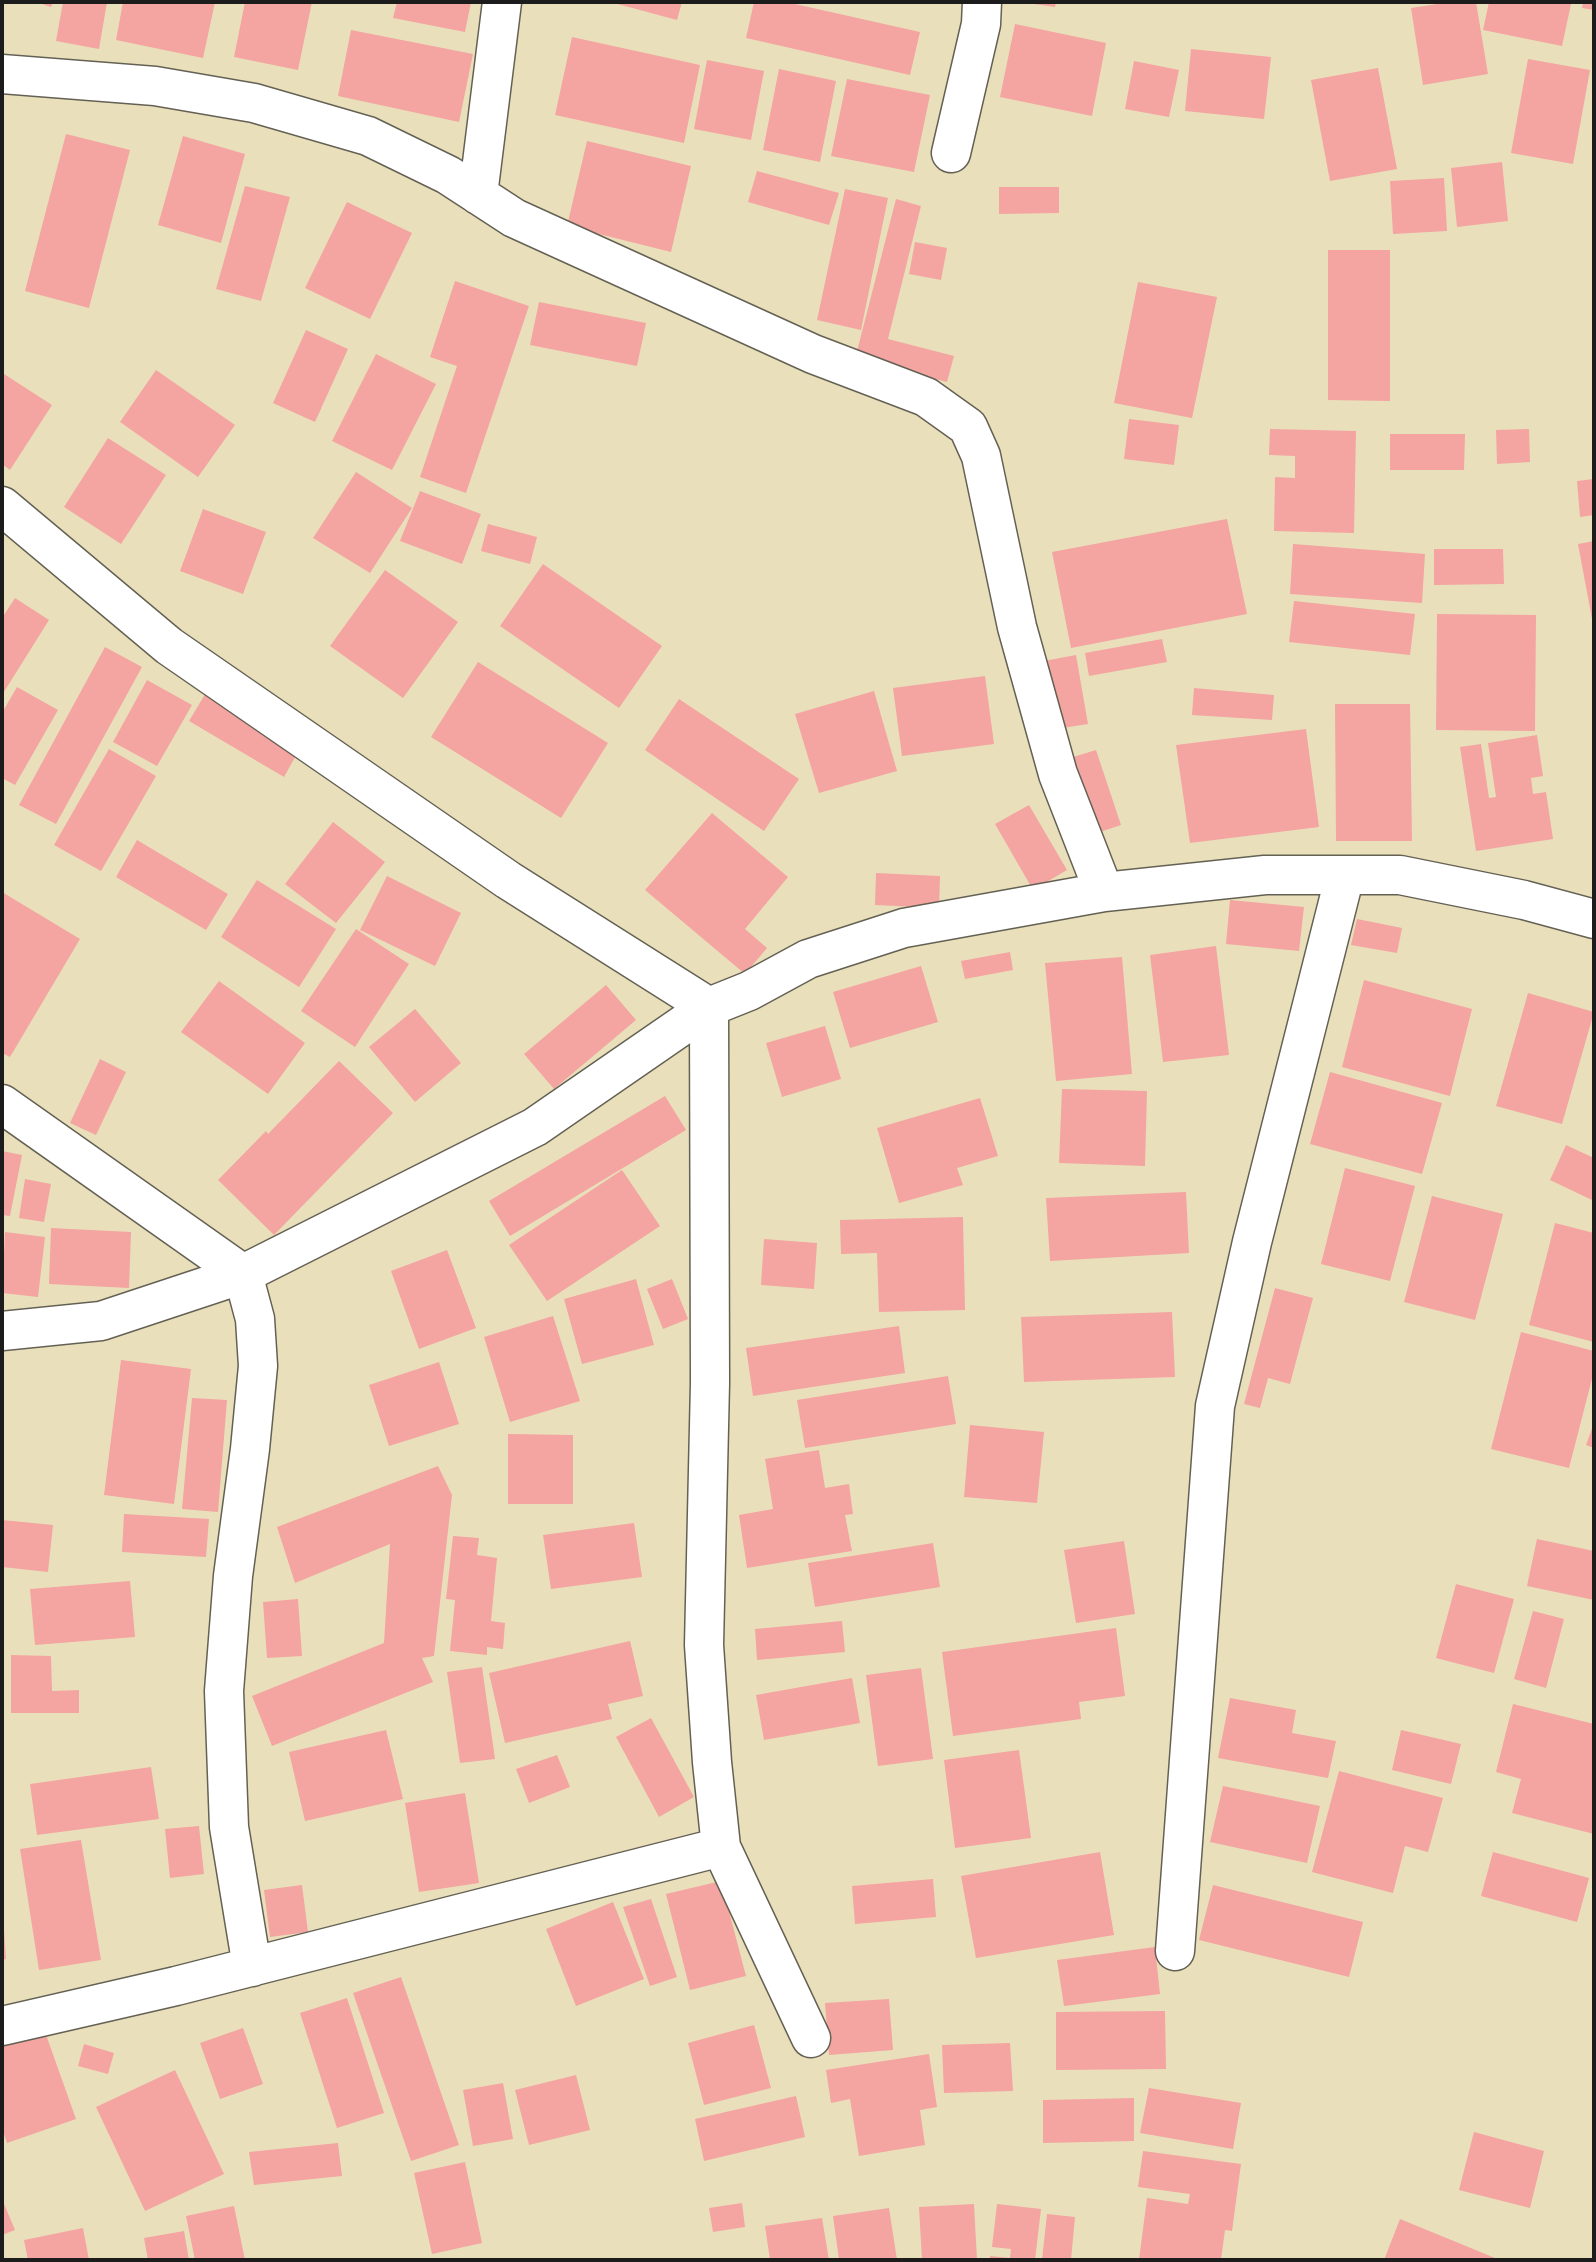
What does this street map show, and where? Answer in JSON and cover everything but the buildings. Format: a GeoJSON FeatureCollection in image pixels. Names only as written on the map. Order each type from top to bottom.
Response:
{"type":"FeatureCollection","features":[{"type":"Feature","properties":{"kind":"street"},"geometry":{"type":"LineString","coordinates":[[478,195],[502,2]]}},
{"type":"Feature","properties":{"kind":"street"},"geometry":{"type":"LineString","coordinates":[[951,153],[981,24],[982,2]]}},
{"type":"Feature","properties":{"kind":"street"},"geometry":{"type":"LineString","coordinates":[[2,74],[155,86],[254,103],[368,136],[448,175],[514,218],[813,354],[926,397],[968,427],[981,456],[1017,627],[1058,774],[1104,892]]}},
{"type":"Feature","properties":{"kind":"street"},"geometry":{"type":"LineString","coordinates":[[2,506],[169,646],[508,880],[709,1007]]}},
{"type":"Feature","properties":{"kind":"street"},"geometry":{"type":"LineString","coordinates":[[2,1331],[101,1321],[243,1274],[535,1127],[709,1007],[749,991],[808,959],[904,928],[1104,892],[1265,875],[1399,875],[1524,900],[1594,919]]}},
{"type":"Feature","properties":{"kind":"street"},"geometry":{"type":"LineString","coordinates":[[1175,1951],[1215,1406],[1252,1242],[1345,875]]}},
{"type":"Feature","properties":{"kind":"street"},"geometry":{"type":"LineString","coordinates":[[709,1007],[710,1369],[704,1644],[712,1762],[721,1847],[811,2038]]}},
{"type":"Feature","properties":{"kind":"street"},"geometry":{"type":"LineString","coordinates":[[2,1104],[243,1274],[255,1319],[258,1366],[233,1576],[224,1691],[229,1827],[252,1967]]}},
{"type":"Feature","properties":{"kind":"street"},"geometry":{"type":"LineString","coordinates":[[2,2025],[252,1967],[721,1847]]}}]}
